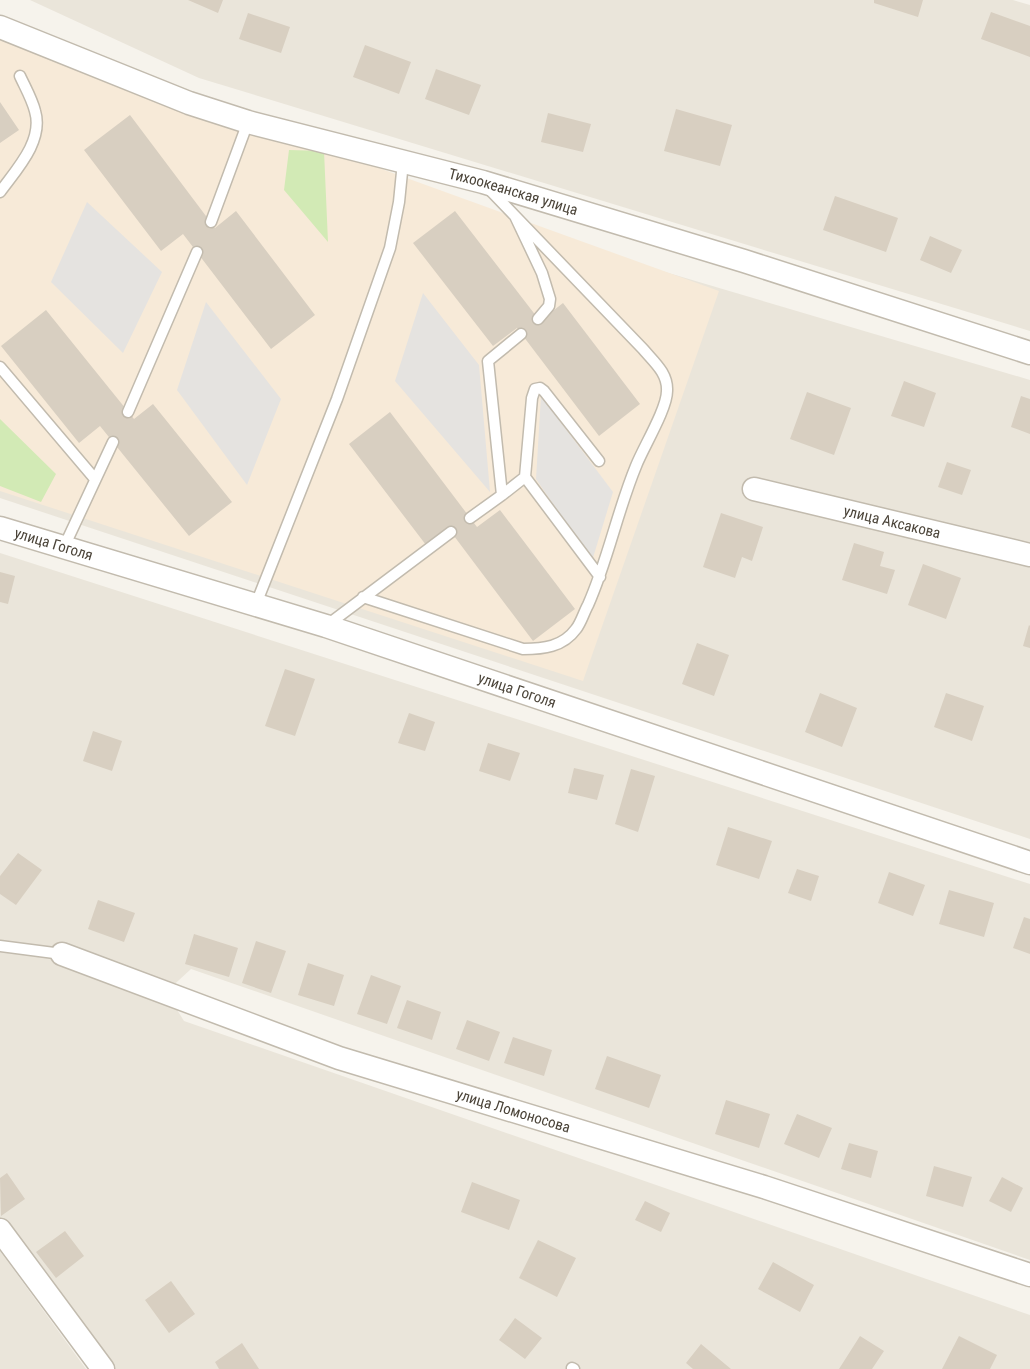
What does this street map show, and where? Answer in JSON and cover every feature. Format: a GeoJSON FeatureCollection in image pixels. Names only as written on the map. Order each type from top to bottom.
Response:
{"type":"FeatureCollection","features":[{"type":"Feature","properties":{"kind":"street","name":"Тихоокеанская улица"},"geometry":{"type":"LineString","coordinates":[[0,27],[189,103],[248,122],[483,182],[755,265],[1030,353]]}},
{"type":"Feature","properties":{"kind":"street","name":"улица Аксакова"},"geometry":{"type":"LineString","coordinates":[[754,489],[1030,555]]}},
{"type":"Feature","properties":{"kind":"street","name":"улица Гоголя"},"geometry":{"type":"LineString","coordinates":[[0,528],[326,626],[1030,863]]}},
{"type":"Feature","properties":{"kind":"street","name":"улица Ломоносова"},"geometry":{"type":"LineString","coordinates":[[62,954],[339,1058],[764,1187],[1030,1275]]}},
{"type":"Feature","properties":{"kind":"street"},"geometry":{"type":"LineString","coordinates":[[0,1230],[103,1369]]}},
{"type":"Feature","properties":{"kind":"lane"},"geometry":{"type":"LineString","coordinates":[[0,192],[32,147],[36,112],[20,76]]}},
{"type":"Feature","properties":{"kind":"lane"},"geometry":{"type":"LineString","coordinates":[[211,222],[248,122]]}},
{"type":"Feature","properties":{"kind":"lane"},"geometry":{"type":"LineString","coordinates":[[256,604],[337,399],[390,248],[399,202],[403,162]]}},
{"type":"Feature","properties":{"kind":"lane"},"geometry":{"type":"LineString","coordinates":[[363,597],[522,649],[549,647],[562,642],[576,629],[600,578],[635,468],[664,407],[668,393],[666,379],[659,367],[483,182]]}},
{"type":"Feature","properties":{"kind":"lane"},"geometry":{"type":"LineString","coordinates":[[515,216],[550,294],[549,306],[538,320]]}},
{"type":"Feature","properties":{"kind":"lane"},"geometry":{"type":"LineString","coordinates":[[128,412],[197,252]]}},
{"type":"Feature","properties":{"kind":"lane"},"geometry":{"type":"LineString","coordinates":[[502,495],[488,361],[521,334]]}},
{"type":"Feature","properties":{"kind":"lane"},"geometry":{"type":"LineString","coordinates":[[0,367],[95,479]]}},
{"type":"Feature","properties":{"kind":"lane"},"geometry":{"type":"LineString","coordinates":[[599,461],[544,391],[537,388],[532,398],[525,477],[600,578]]}},
{"type":"Feature","properties":{"kind":"lane"},"geometry":{"type":"LineString","coordinates":[[64,547],[113,442]]}},
{"type":"Feature","properties":{"kind":"lane"},"geometry":{"type":"LineString","coordinates":[[470,518],[525,477]]}},
{"type":"Feature","properties":{"kind":"lane"},"geometry":{"type":"LineString","coordinates":[[326,626],[451,532]]}},
{"type":"Feature","properties":{"kind":"lane","name":"улица Ломоносова"},"geometry":{"type":"LineString","coordinates":[[0,946],[62,954]]}},
{"type":"Feature","properties":{"kind":"shaded area"},"geometry":{"type":"Polygon","coordinates":[[[30,0],[1013,0],[1030,5],[1030,331],[199,78],[30,0]]]}},
{"type":"Feature","properties":{"kind":"shaded area"},"geometry":{"type":"Polygon","coordinates":[[[0,31],[719,291],[583,681],[0,491],[0,31]]]}},
{"type":"Feature","properties":{"kind":"shaded area"},"geometry":{"type":"Polygon","coordinates":[[[0,46],[182,129],[1030,380],[1030,839],[0,498],[0,46]]]}},
{"type":"Feature","properties":{"kind":"shaded area"},"geometry":{"type":"Polygon","coordinates":[[[87,202],[162,272],[123,353],[51,282],[87,202]]]}},
{"type":"Feature","properties":{"kind":"shaded area"},"geometry":{"type":"Polygon","coordinates":[[[423,293],[479,365],[490,492],[395,381],[423,293]]]}},
{"type":"Feature","properties":{"kind":"shaded area"},"geometry":{"type":"Polygon","coordinates":[[[206,302],[281,399],[247,485],[177,390],[206,302]]]}},
{"type":"Feature","properties":{"kind":"shaded area"},"geometry":{"type":"Polygon","coordinates":[[[541,396],[613,492],[592,561],[536,479],[541,396]]]}},
{"type":"Feature","properties":{"kind":"shaded area"},"geometry":{"type":"Polygon","coordinates":[[[0,553],[1030,884],[1030,1260],[191,969],[166,992],[184,1021],[1030,1315],[1030,1369],[110,1369],[0,1221],[0,553]]]}},
{"type":"Feature","properties":{"kind":"shaded area"},"geometry":{"type":"Polygon","coordinates":[[[0,1251],[86,1369],[0,1369],[0,1251]]]}},
{"type":"Feature","properties":{"kind":"green space"},"geometry":{"type":"Polygon","coordinates":[[[289,150],[324,151],[328,242],[284,190],[289,150]]]}},
{"type":"Feature","properties":{"kind":"green space"},"geometry":{"type":"Polygon","coordinates":[[[0,419],[56,474],[41,502],[0,486],[0,419]]]}},
{"type":"Feature","properties":{"kind":"building"},"geometry":{"type":"Polygon","coordinates":[[[188,0],[223,0],[218,13],[188,0]]]}},
{"type":"Feature","properties":{"kind":"building"},"geometry":{"type":"Polygon","coordinates":[[[874,0],[923,0],[918,17],[874,3],[874,0]]]}},
{"type":"Feature","properties":{"kind":"building"},"geometry":{"type":"Polygon","coordinates":[[[991,12],[1030,26],[1030,57],[981,39],[991,12]]]}},
{"type":"Feature","properties":{"kind":"building"},"geometry":{"type":"Polygon","coordinates":[[[248,13],[290,27],[281,53],[239,39],[248,13]]]}},
{"type":"Feature","properties":{"kind":"building"},"geometry":{"type":"Polygon","coordinates":[[[365,45],[411,62],[399,94],[353,77],[365,45]]]}},
{"type":"Feature","properties":{"kind":"building"},"geometry":{"type":"Polygon","coordinates":[[[436,69],[481,85],[469,115],[425,99],[436,69]]]}},
{"type":"Feature","properties":{"kind":"building"},"geometry":{"type":"Polygon","coordinates":[[[0,102],[19,130],[0,143],[0,102]]]}},
{"type":"Feature","properties":{"kind":"building"},"geometry":{"type":"Polygon","coordinates":[[[676,109],[732,125],[720,166],[664,151],[676,109]]]}},
{"type":"Feature","properties":{"kind":"building"},"geometry":{"type":"Polygon","coordinates":[[[548,113],[591,124],[583,152],[541,142],[548,113]]]}},
{"type":"Feature","properties":{"kind":"building"},"geometry":{"type":"Polygon","coordinates":[[[130,115],[215,228],[236,211],[315,315],[271,349],[183,234],[161,251],[84,150],[130,115]]]}},
{"type":"Feature","properties":{"kind":"building"},"geometry":{"type":"Polygon","coordinates":[[[835,196],[898,218],[886,252],[823,230],[835,196]]]}},
{"type":"Feature","properties":{"kind":"building"},"geometry":{"type":"Polygon","coordinates":[[[455,211],[540,321],[563,303],[640,404],[599,436],[517,328],[493,346],[413,243],[455,211]]]}},
{"type":"Feature","properties":{"kind":"building"},"geometry":{"type":"Polygon","coordinates":[[[930,236],[962,250],[951,273],[920,260],[930,236]]]}},
{"type":"Feature","properties":{"kind":"building"},"geometry":{"type":"Polygon","coordinates":[[[46,310],[134,419],[153,404],[232,502],[189,536],[100,426],[79,443],[1,346],[46,310]]]}},
{"type":"Feature","properties":{"kind":"building"},"geometry":{"type":"Polygon","coordinates":[[[904,381],[936,393],[924,427],[891,416],[904,381]]]}},
{"type":"Feature","properties":{"kind":"building"},"geometry":{"type":"Polygon","coordinates":[[[807,392],[851,408],[834,455],[790,439],[807,392]]]}},
{"type":"Feature","properties":{"kind":"building"},"geometry":{"type":"Polygon","coordinates":[[[1021,396],[1030,399],[1030,434],[1011,427],[1021,396]]]}},
{"type":"Feature","properties":{"kind":"building"},"geometry":{"type":"Polygon","coordinates":[[[390,412],[477,527],[500,510],[575,609],[533,641],[448,528],[426,545],[349,444],[390,412]]]}},
{"type":"Feature","properties":{"kind":"building"},"geometry":{"type":"Polygon","coordinates":[[[947,462],[971,470],[962,495],[938,487],[947,462]]]}},
{"type":"Feature","properties":{"kind":"building"},"geometry":{"type":"Polygon","coordinates":[[[721,513],[763,527],[752,561],[742,557],[735,578],[703,567],[721,513]]]}},
{"type":"Feature","properties":{"kind":"building"},"geometry":{"type":"Polygon","coordinates":[[[854,543],[884,552],[880,566],[895,570],[887,594],[842,580],[854,543]]]}},
{"type":"Feature","properties":{"kind":"building"},"geometry":{"type":"Polygon","coordinates":[[[923,564],[961,578],[946,619],[908,605],[923,564]]]}},
{"type":"Feature","properties":{"kind":"building"},"geometry":{"type":"Polygon","coordinates":[[[0,572],[15,576],[8,604],[0,602],[0,572]]]}},
{"type":"Feature","properties":{"kind":"building"},"geometry":{"type":"Polygon","coordinates":[[[1030,626],[1030,648],[1023,646],[1030,626]]]}},
{"type":"Feature","properties":{"kind":"building"},"geometry":{"type":"Polygon","coordinates":[[[697,643],[729,655],[714,696],[682,684],[697,643]]]}},
{"type":"Feature","properties":{"kind":"building"},"geometry":{"type":"Polygon","coordinates":[[[285,669],[315,679],[295,736],[265,726],[285,669]]]}},
{"type":"Feature","properties":{"kind":"building"},"geometry":{"type":"Polygon","coordinates":[[[820,693],[857,708],[842,747],[805,732],[820,693]]]}},
{"type":"Feature","properties":{"kind":"building"},"geometry":{"type":"Polygon","coordinates":[[[946,693],[984,706],[972,741],[934,727],[946,693]]]}},
{"type":"Feature","properties":{"kind":"building"},"geometry":{"type":"Polygon","coordinates":[[[409,713],[435,722],[425,751],[398,743],[409,713]]]}},
{"type":"Feature","properties":{"kind":"building"},"geometry":{"type":"Polygon","coordinates":[[[93,731],[122,741],[112,771],[83,761],[93,731]]]}},
{"type":"Feature","properties":{"kind":"building"},"geometry":{"type":"Polygon","coordinates":[[[488,743],[520,753],[510,781],[479,771],[488,743]]]}},
{"type":"Feature","properties":{"kind":"building"},"geometry":{"type":"Polygon","coordinates":[[[574,768],[604,775],[597,800],[568,793],[574,768]]]}},
{"type":"Feature","properties":{"kind":"building"},"geometry":{"type":"Polygon","coordinates":[[[631,769],[655,776],[638,832],[615,824],[631,769]]]}},
{"type":"Feature","properties":{"kind":"building"},"geometry":{"type":"Polygon","coordinates":[[[728,827],[772,841],[759,879],[716,865],[728,827]]]}},
{"type":"Feature","properties":{"kind":"building"},"geometry":{"type":"Polygon","coordinates":[[[18,853],[42,870],[16,905],[0,894],[0,876],[18,853]]]}},
{"type":"Feature","properties":{"kind":"building"},"geometry":{"type":"Polygon","coordinates":[[[797,869],[819,876],[811,901],[788,893],[797,869]]]}},
{"type":"Feature","properties":{"kind":"building"},"geometry":{"type":"Polygon","coordinates":[[[889,872],[925,885],[913,916],[878,903],[889,872]]]}},
{"type":"Feature","properties":{"kind":"building"},"geometry":{"type":"Polygon","coordinates":[[[949,890],[994,903],[984,937],[939,924],[949,890]]]}},
{"type":"Feature","properties":{"kind":"building"},"geometry":{"type":"Polygon","coordinates":[[[98,900],[135,913],[124,942],[88,929],[98,900]]]}},
{"type":"Feature","properties":{"kind":"building"},"geometry":{"type":"Polygon","coordinates":[[[1024,917],[1030,919],[1030,954],[1013,948],[1024,917]]]}},
{"type":"Feature","properties":{"kind":"building"},"geometry":{"type":"Polygon","coordinates":[[[194,934],[238,948],[229,977],[185,964],[194,934]]]}},
{"type":"Feature","properties":{"kind":"building"},"geometry":{"type":"Polygon","coordinates":[[[256,941],[286,951],[271,993],[242,983],[256,941]]]}},
{"type":"Feature","properties":{"kind":"building"},"geometry":{"type":"Polygon","coordinates":[[[308,963],[344,975],[334,1006],[298,995],[308,963]]]}},
{"type":"Feature","properties":{"kind":"building"},"geometry":{"type":"Polygon","coordinates":[[[371,975],[401,986],[387,1024],[357,1014],[371,975]]]}},
{"type":"Feature","properties":{"kind":"building"},"geometry":{"type":"Polygon","coordinates":[[[407,1000],[441,1012],[432,1040],[397,1028],[407,1000]]]}},
{"type":"Feature","properties":{"kind":"building"},"geometry":{"type":"Polygon","coordinates":[[[467,1020],[500,1032],[489,1061],[456,1049],[467,1020]]]}},
{"type":"Feature","properties":{"kind":"building"},"geometry":{"type":"Polygon","coordinates":[[[513,1037],[552,1050],[544,1076],[504,1063],[513,1037]]]}},
{"type":"Feature","properties":{"kind":"building"},"geometry":{"type":"Polygon","coordinates":[[[607,1056],[661,1075],[649,1108],[595,1089],[607,1056]]]}},
{"type":"Feature","properties":{"kind":"building"},"geometry":{"type":"Polygon","coordinates":[[[726,1100],[770,1114],[759,1148],[715,1134],[726,1100]]]}},
{"type":"Feature","properties":{"kind":"building"},"geometry":{"type":"Polygon","coordinates":[[[797,1114],[832,1128],[819,1158],[784,1144],[797,1114]]]}},
{"type":"Feature","properties":{"kind":"building"},"geometry":{"type":"Polygon","coordinates":[[[849,1143],[878,1151],[871,1178],[841,1169],[849,1143]]]}},
{"type":"Feature","properties":{"kind":"building"},"geometry":{"type":"Polygon","coordinates":[[[934,1166],[972,1177],[963,1207],[926,1196],[934,1166]]]}},
{"type":"Feature","properties":{"kind":"building"},"geometry":{"type":"Polygon","coordinates":[[[7,1173],[25,1199],[1,1216],[0,1178],[7,1173]]]}},
{"type":"Feature","properties":{"kind":"building"},"geometry":{"type":"Polygon","coordinates":[[[1002,1177],[1023,1188],[1011,1212],[989,1201],[1002,1177]]]}},
{"type":"Feature","properties":{"kind":"building"},"geometry":{"type":"Polygon","coordinates":[[[472,1182],[520,1200],[509,1230],[461,1212],[472,1182]]]}},
{"type":"Feature","properties":{"kind":"building"},"geometry":{"type":"Polygon","coordinates":[[[645,1201],[670,1213],[661,1232],[635,1220],[645,1201]]]}},
{"type":"Feature","properties":{"kind":"building"},"geometry":{"type":"Polygon","coordinates":[[[65,1231],[84,1256],[56,1278],[36,1252],[65,1231]]]}},
{"type":"Feature","properties":{"kind":"building"},"geometry":{"type":"Polygon","coordinates":[[[538,1240],[576,1258],[557,1297],[519,1278],[538,1240]]]}},
{"type":"Feature","properties":{"kind":"building"},"geometry":{"type":"Polygon","coordinates":[[[773,1262],[814,1285],[800,1312],[758,1289],[773,1262]]]}},
{"type":"Feature","properties":{"kind":"building"},"geometry":{"type":"Polygon","coordinates":[[[171,1281],[195,1314],[169,1333],[145,1300],[171,1281]]]}},
{"type":"Feature","properties":{"kind":"building"},"geometry":{"type":"Polygon","coordinates":[[[515,1318],[542,1338],[525,1359],[499,1340],[515,1318]]]}},
{"type":"Feature","properties":{"kind":"building"},"geometry":{"type":"Polygon","coordinates":[[[860,1336],[884,1351],[872,1369],[839,1369],[860,1336]]]}},
{"type":"Feature","properties":{"kind":"building"},"geometry":{"type":"Polygon","coordinates":[[[959,1336],[997,1355],[990,1369],[942,1369],[959,1336]]]}},
{"type":"Feature","properties":{"kind":"building"},"geometry":{"type":"Polygon","coordinates":[[[242,1343],[259,1369],[219,1369],[215,1362],[242,1343]]]}},
{"type":"Feature","properties":{"kind":"building"},"geometry":{"type":"Polygon","coordinates":[[[701,1344],[731,1369],[693,1369],[686,1363],[701,1344]]]}}]}
